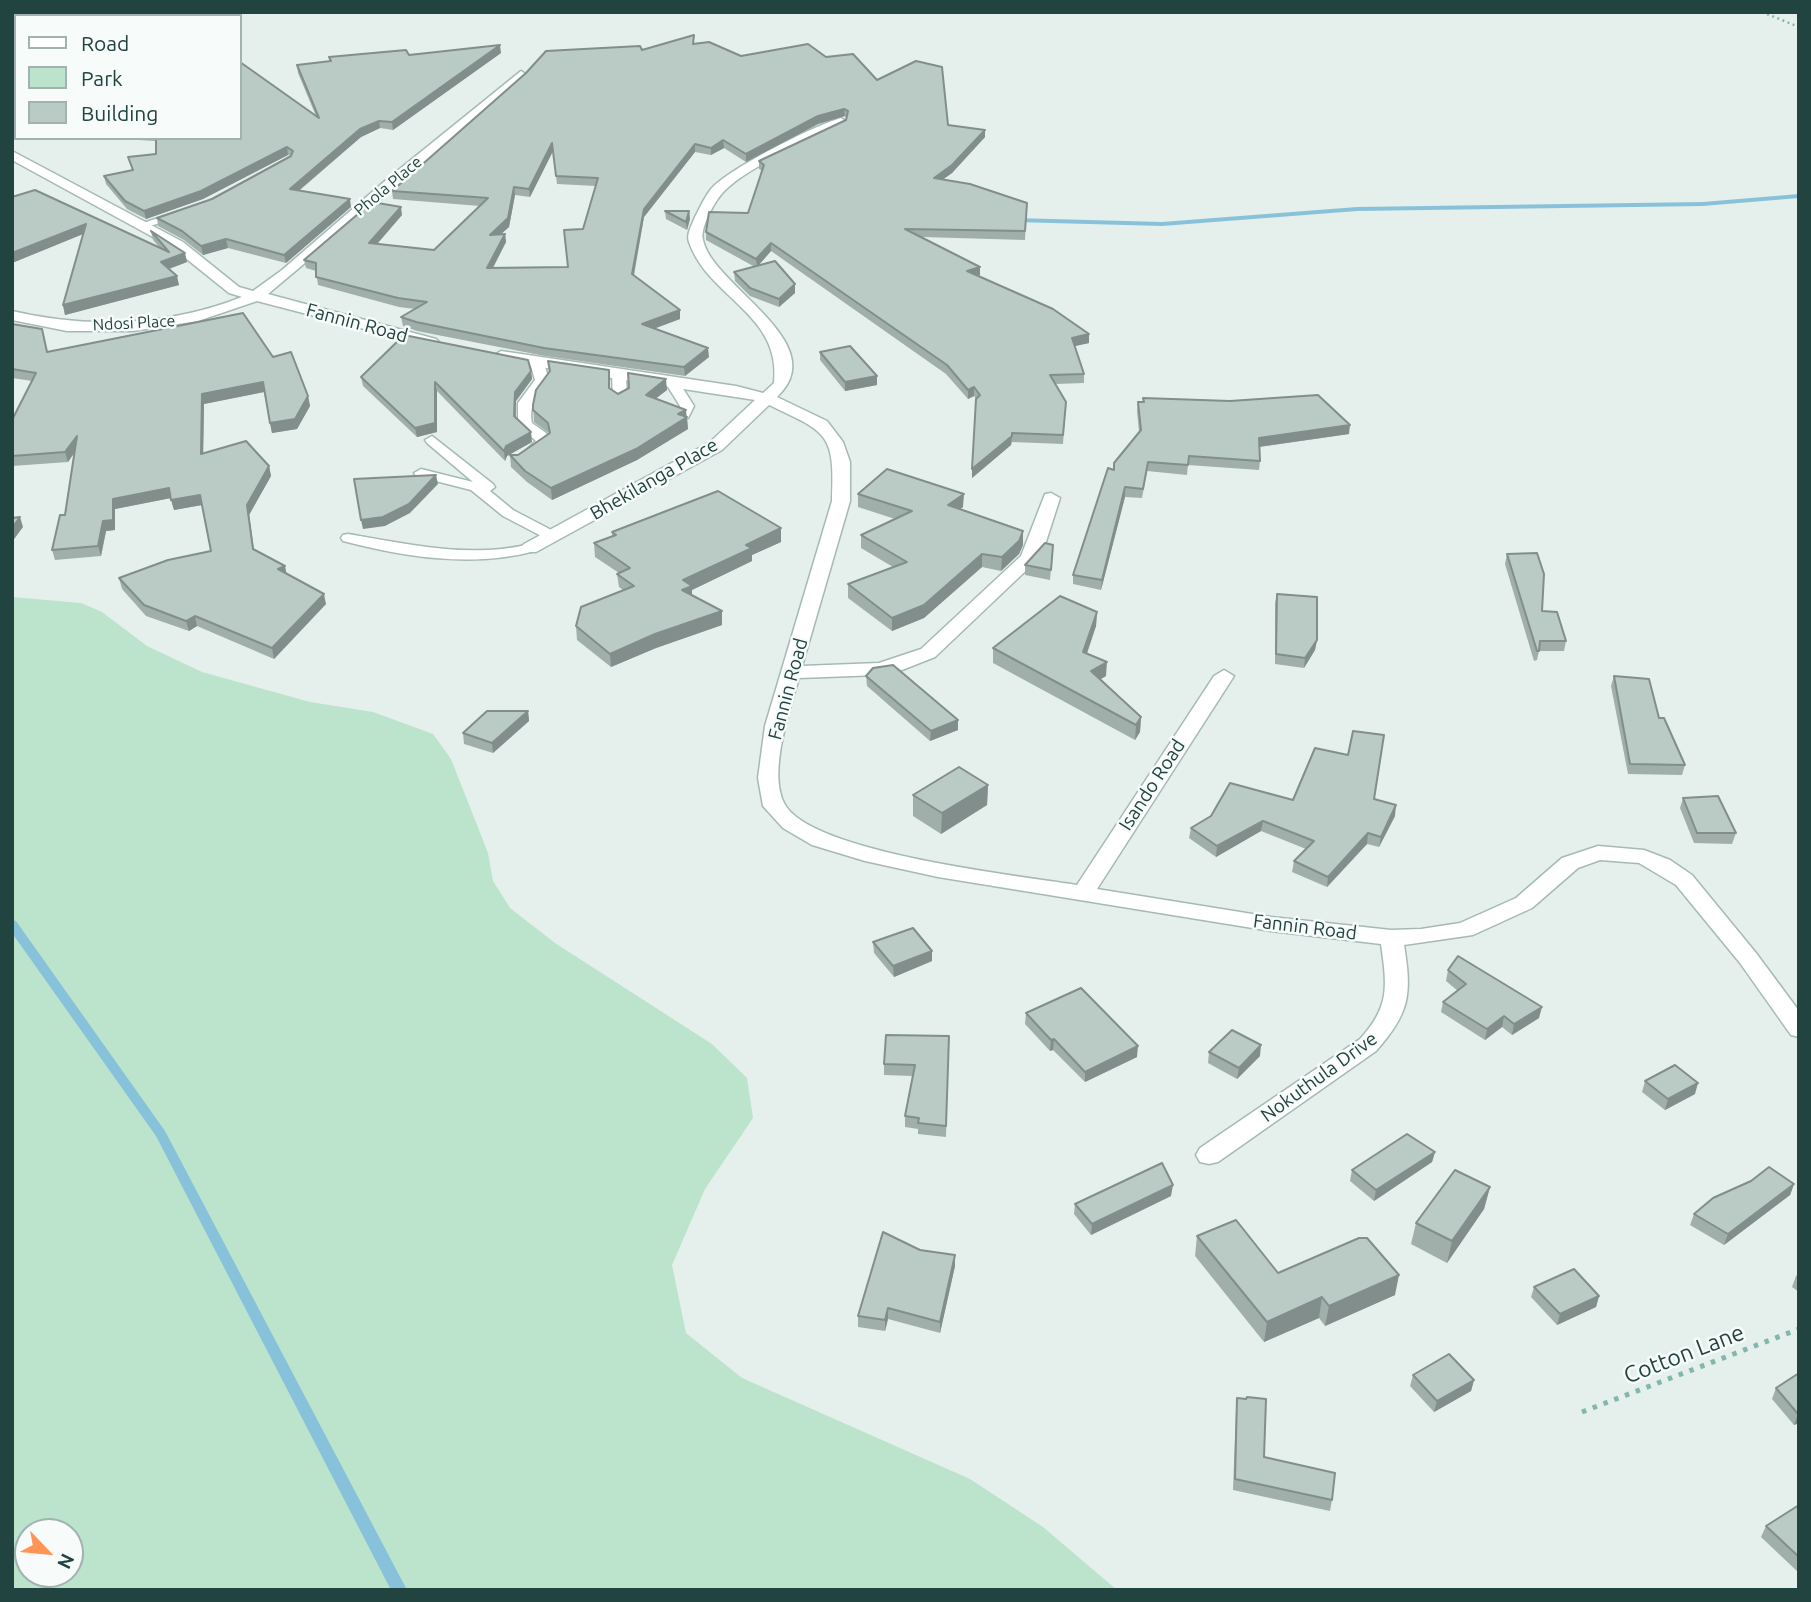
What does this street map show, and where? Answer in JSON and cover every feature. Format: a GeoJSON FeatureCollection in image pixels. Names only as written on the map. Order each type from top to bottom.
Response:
{"type":"FeatureCollection","features":[{"type":"Feature","properties":{"kind":"street","name":"Phola Place"},"geometry":{"type":"LineString","coordinates":[[253,297],[521,75]]}},
{"type":"Feature","properties":{"kind":"street"},"geometry":{"type":"LineString","coordinates":[[769,399],[784,377],[780,350],[759,315],[710,264],[696,241],[696,230],[713,195],[725,184],[778,153],[841,122]]}},
{"type":"Feature","properties":{"kind":"street","name":"Fannin Road"},"geometry":{"type":"LineString","coordinates":[[12,155],[178,246],[234,290],[447,345]]}},
{"type":"Feature","properties":{"kind":"street","name":"Ndosi Place"},"geometry":{"type":"LineString","coordinates":[[12,315],[47,323],[135,326],[202,316],[253,297]]}},
{"type":"Feature","properties":{"kind":"street","name":"Fannin Road"},"geometry":{"type":"LineString","coordinates":[[486,353],[537,363],[736,391],[769,399],[794,408],[821,424],[835,442],[842,462],[841,501],[775,726],[768,779],[774,806],[791,823],[820,840],[865,854],[938,870],[1271,924],[1391,938],[1421,937],[1465,930],[1524,903],[1570,863],[1598,853],[1644,857],[1684,880],[1748,958],[1799,1029]]}},
{"type":"Feature","properties":{"kind":"street","name":"Bhekilanga Place"},"geometry":{"type":"LineString","coordinates":[[530,548],[716,446],[769,399]]}},
{"type":"Feature","properties":{"kind":"street"},"geometry":{"type":"LineString","coordinates":[[792,672],[873,671],[911,662],[928,653],[1028,559],[1035,548],[1051,498]]}},
{"type":"Feature","properties":{"kind":"street","name":"Isando Road"},"geometry":{"type":"LineString","coordinates":[[1082,894],[1224,676]]}},
{"type":"Feature","properties":{"kind":"street","name":"Nokuthula Drive"},"geometry":{"type":"LineString","coordinates":[[1209,1155],[1368,1045],[1388,1026],[1396,1009],[1398,989],[1391,938]]}},
{"type":"Feature","properties":{"kind":"lane"},"geometry":{"type":"LineString","coordinates":[[143,225],[195,209]]}},
{"type":"Feature","properties":{"kind":"lane"},"geometry":{"type":"LineString","coordinates":[[513,461],[542,445],[541,436],[525,425],[521,410],[523,401],[542,380],[537,363]]}},
{"type":"Feature","properties":{"kind":"lane"},"geometry":{"type":"LineString","coordinates":[[619,375],[620,399]]}},
{"type":"Feature","properties":{"kind":"lane"},"geometry":{"type":"LineString","coordinates":[[672,382],[687,406],[683,415]]}},
{"type":"Feature","properties":{"kind":"lane"},"geometry":{"type":"LineString","coordinates":[[432,440],[481,480],[488,488],[487,496]]}},
{"type":"Feature","properties":{"kind":"lane"},"geometry":{"type":"LineString","coordinates":[[421,473],[465,483],[508,513],[552,536]]}},
{"type":"Feature","properties":{"kind":"lane"},"geometry":{"type":"LineString","coordinates":[[348,538],[433,552],[495,556],[530,548]]}},
{"type":"Feature","properties":{"kind":"path"},"geometry":{"type":"LineString","coordinates":[[1762,12],[1799,27]]}},
{"type":"Feature","properties":{"kind":"path","name":"Cotton Lane"},"geometry":{"type":"LineString","coordinates":[[1582,1412],[1799,1329]]}},
{"type":"Feature","properties":{"kind":"green space"},"geometry":{"type":"Polygon","coordinates":[[[12,597],[81,603],[102,612],[147,646],[202,672],[310,702],[373,712],[433,734],[451,759],[488,853],[493,881],[510,908],[555,943],[712,1044],[747,1078],[753,1118],[705,1189],[672,1265],[686,1333],[742,1378],[970,1479],[1043,1527],[1117,1590],[12,1590],[12,597]]]}},
{"type":"Feature","properties":{"kind":"building"},"geometry":{"type":"Polygon","coordinates":[[[42,12],[46,14],[22,14],[42,12]]]}},
{"type":"Feature","properties":{"kind":"building"},"geometry":{"type":"Polygon","coordinates":[[[14,14],[14,122],[12,121],[14,14]]]}},
{"type":"Feature","properties":{"kind":"building"},"geometry":{"type":"Polygon","coordinates":[[[694,35],[693,44],[709,42],[741,56],[808,44],[826,57],[853,54],[877,80],[916,61],[942,67],[948,125],[985,130],[952,165],[934,178],[970,184],[1027,203],[1025,231],[905,229],[980,267],[967,271],[1053,309],[1089,334],[1072,338],[1084,374],[1050,375],[1066,402],[1063,435],[1012,433],[1012,436],[972,469],[976,399],[980,395],[974,387],[968,390],[947,365],[771,243],[756,259],[706,232],[709,212],[748,213],[764,165],[759,161],[846,120],[848,111],[844,109],[818,116],[746,154],[723,140],[711,148],[695,144],[644,209],[632,274],[680,310],[642,324],[708,348],[684,367],[544,348],[416,322],[401,317],[427,302],[398,298],[316,277],[316,263],[304,260],[372,202],[401,207],[369,243],[434,250],[488,198],[392,191],[526,73],[546,51],[640,46],[642,50],[694,35]],[[552,143],[529,189],[514,187],[508,218],[490,235],[505,234],[487,268],[568,267],[564,230],[583,229],[598,178],[556,176],[552,143]]]}},
{"type":"Feature","properties":{"kind":"building"},"geometry":{"type":"Polygon","coordinates":[[[500,45],[392,122],[379,121],[360,129],[290,189],[350,199],[284,255],[226,239],[201,246],[182,231],[157,218],[212,199],[291,156],[293,151],[287,147],[201,191],[144,211],[125,201],[104,176],[133,170],[128,157],[156,154],[156,140],[242,140],[242,63],[319,118],[297,65],[331,61],[329,57],[406,50],[409,55],[500,45]]]}},
{"type":"Feature","properties":{"kind":"building"},"geometry":{"type":"Polygon","coordinates":[[[35,190],[169,252],[151,231],[185,253],[161,262],[177,276],[63,305],[86,224],[12,253],[12,197],[35,190]]]}},
{"type":"Feature","properties":{"kind":"building"},"geometry":{"type":"Polygon","coordinates":[[[665,211],[689,211],[686,222],[665,211]]]}},
{"type":"Feature","properties":{"kind":"building"},"geometry":{"type":"Polygon","coordinates":[[[775,261],[795,284],[779,299],[750,288],[734,272],[775,261]]]}},
{"type":"Feature","properties":{"kind":"building"},"geometry":{"type":"Polygon","coordinates":[[[243,313],[273,357],[291,352],[308,396],[295,419],[270,423],[263,382],[202,394],[201,454],[246,441],[269,466],[247,505],[253,549],[285,566],[278,569],[324,594],[272,648],[195,616],[186,621],[144,605],[119,578],[168,560],[211,551],[200,495],[171,500],[169,488],[113,499],[113,520],[103,521],[98,546],[52,550],[60,515],[65,515],[77,436],[65,452],[12,456],[12,420],[36,373],[12,369],[12,324],[42,329],[47,352],[243,313]]]}},
{"type":"Feature","properties":{"kind":"building"},"geometry":{"type":"Polygon","coordinates":[[[404,335],[528,360],[531,371],[515,392],[514,416],[531,432],[506,446],[504,451],[435,382],[435,423],[415,428],[361,377],[404,335]]]}},
{"type":"Feature","properties":{"kind":"building"},"geometry":{"type":"Polygon","coordinates":[[[850,346],[877,376],[845,382],[820,352],[850,346]]]}},
{"type":"Feature","properties":{"kind":"building"},"geometry":{"type":"Polygon","coordinates":[[[548,361],[609,370],[609,388],[618,394],[629,388],[628,373],[666,379],[646,395],[686,410],[678,414],[687,417],[636,449],[551,488],[525,471],[510,455],[518,455],[550,433],[548,423],[533,410],[536,390],[550,371],[548,361]]]}},
{"type":"Feature","properties":{"kind":"building"},"geometry":{"type":"Polygon","coordinates":[[[1318,395],[1350,425],[1259,438],[1260,461],[1189,456],[1188,465],[1148,462],[1143,489],[1125,487],[1102,580],[1073,575],[1108,468],[1114,470],[1114,463],[1141,430],[1138,402],[1144,402],[1143,398],[1230,401],[1318,395]]]}},
{"type":"Feature","properties":{"kind":"building"},"geometry":{"type":"Polygon","coordinates":[[[887,469],[964,494],[948,505],[1023,531],[1019,541],[1002,557],[982,554],[924,605],[892,618],[848,584],[907,562],[861,535],[912,511],[858,494],[887,469]]]}},
{"type":"Feature","properties":{"kind":"building"},"geometry":{"type":"Polygon","coordinates":[[[436,475],[409,504],[383,517],[361,520],[354,479],[436,475]]]}},
{"type":"Feature","properties":{"kind":"building"},"geometry":{"type":"Polygon","coordinates":[[[718,491],[781,528],[746,545],[752,548],[683,580],[692,586],[682,590],[722,611],[655,634],[610,654],[576,626],[581,607],[634,586],[617,574],[630,568],[594,543],[616,535],[612,532],[718,491]]]}},
{"type":"Feature","properties":{"kind":"building"},"geometry":{"type":"Polygon","coordinates":[[[20,517],[12,528],[12,518],[20,517]]]}},
{"type":"Feature","properties":{"kind":"building"},"geometry":{"type":"Polygon","coordinates":[[[1045,543],[1053,545],[1051,570],[1025,565],[1045,543]]]}},
{"type":"Feature","properties":{"kind":"building"},"geometry":{"type":"Polygon","coordinates":[[[1537,553],[1544,574],[1542,611],[1557,612],[1566,641],[1540,641],[1539,651],[1507,554],[1537,553]]]}},
{"type":"Feature","properties":{"kind":"building"},"geometry":{"type":"Polygon","coordinates":[[[1277,594],[1317,597],[1317,640],[1305,658],[1276,654],[1277,594]]]}},
{"type":"Feature","properties":{"kind":"building"},"geometry":{"type":"Polygon","coordinates":[[[1060,596],[1097,612],[1083,652],[1107,662],[1091,671],[1141,717],[1136,725],[993,648],[1060,596]]]}},
{"type":"Feature","properties":{"kind":"building"},"geometry":{"type":"Polygon","coordinates":[[[893,665],[958,720],[931,731],[866,676],[873,668],[893,665]]]}},
{"type":"Feature","properties":{"kind":"building"},"geometry":{"type":"Polygon","coordinates":[[[1614,676],[1649,679],[1659,718],[1664,718],[1685,765],[1630,764],[1614,676]]]}},
{"type":"Feature","properties":{"kind":"building"},"geometry":{"type":"Polygon","coordinates":[[[487,711],[528,711],[492,743],[463,733],[487,711]]]}},
{"type":"Feature","properties":{"kind":"building"},"geometry":{"type":"Polygon","coordinates":[[[1353,731],[1384,735],[1374,799],[1396,805],[1381,837],[1368,833],[1328,877],[1294,861],[1314,841],[1263,821],[1217,846],[1191,828],[1211,816],[1230,783],[1293,800],[1315,748],[1348,755],[1353,731]]]}},
{"type":"Feature","properties":{"kind":"building"},"geometry":{"type":"Polygon","coordinates":[[[959,767],[988,785],[942,813],[913,795],[959,767]]]}},
{"type":"Feature","properties":{"kind":"building"},"geometry":{"type":"Polygon","coordinates":[[[1718,796],[1736,833],[1697,833],[1683,798],[1718,796]]]}},
{"type":"Feature","properties":{"kind":"building"},"geometry":{"type":"Polygon","coordinates":[[[913,928],[932,951],[893,966],[873,942],[913,928]]]}},
{"type":"Feature","properties":{"kind":"building"},"geometry":{"type":"Polygon","coordinates":[[[1458,956],[1542,1007],[1514,1024],[1504,1016],[1487,1029],[1443,1002],[1466,984],[1448,970],[1458,956]]]}},
{"type":"Feature","properties":{"kind":"building"},"geometry":{"type":"Polygon","coordinates":[[[1081,988],[1138,1046],[1085,1072],[1026,1013],[1081,988]]]}},
{"type":"Feature","properties":{"kind":"building"},"geometry":{"type":"Polygon","coordinates":[[[1232,1030],[1261,1045],[1239,1068],[1209,1052],[1232,1030]]]}},
{"type":"Feature","properties":{"kind":"building"},"geometry":{"type":"Polygon","coordinates":[[[886,1035],[949,1036],[946,1126],[918,1123],[919,1118],[905,1116],[915,1065],[884,1064],[886,1035]]]}},
{"type":"Feature","properties":{"kind":"building"},"geometry":{"type":"Polygon","coordinates":[[[1675,1065],[1698,1083],[1668,1099],[1645,1081],[1675,1065]]]}},
{"type":"Feature","properties":{"kind":"building"},"geometry":{"type":"Polygon","coordinates":[[[1407,1134],[1435,1152],[1376,1190],[1352,1170],[1407,1134]]]}},
{"type":"Feature","properties":{"kind":"building"},"geometry":{"type":"Polygon","coordinates":[[[1162,1163],[1173,1185],[1092,1224],[1075,1204],[1162,1163]]]}},
{"type":"Feature","properties":{"kind":"building"},"geometry":{"type":"Polygon","coordinates":[[[1769,1167],[1794,1184],[1728,1234],[1694,1214],[1713,1198],[1751,1181],[1769,1167]]]}},
{"type":"Feature","properties":{"kind":"building"},"geometry":{"type":"Polygon","coordinates":[[[1455,1170],[1490,1187],[1452,1241],[1416,1223],[1455,1170]]]}},
{"type":"Feature","properties":{"kind":"building"},"geometry":{"type":"Polygon","coordinates":[[[1236,1220],[1278,1273],[1359,1238],[1367,1238],[1399,1275],[1329,1306],[1322,1297],[1267,1322],[1197,1236],[1236,1220]]]}},
{"type":"Feature","properties":{"kind":"building"},"geometry":{"type":"Polygon","coordinates":[[[883,1232],[920,1250],[955,1255],[940,1322],[888,1308],[885,1320],[858,1316],[883,1232]]]}},
{"type":"Feature","properties":{"kind":"building"},"geometry":{"type":"Polygon","coordinates":[[[1574,1269],[1599,1296],[1560,1314],[1534,1287],[1574,1269]]]}},
{"type":"Feature","properties":{"kind":"building"},"geometry":{"type":"Polygon","coordinates":[[[1449,1354],[1474,1380],[1437,1401],[1413,1375],[1449,1354]]]}},
{"type":"Feature","properties":{"kind":"building"},"geometry":{"type":"Polygon","coordinates":[[[1799,1373],[1799,1413],[1798,1414],[1776,1388],[1799,1373]]]}},
{"type":"Feature","properties":{"kind":"building"},"geometry":{"type":"Polygon","coordinates":[[[1237,1398],[1266,1399],[1264,1457],[1335,1473],[1332,1500],[1235,1479],[1237,1398]]]}},
{"type":"Feature","properties":{"kind":"building"},"geometry":{"type":"Polygon","coordinates":[[[1799,1505],[1799,1557],[1766,1526],[1799,1505]]]}},
{"type":"Feature","properties":{"kind":"waterway"},"geometry":{"type":"LineString","coordinates":[[1015,220],[1162,224],[1357,209],[1703,204],[1799,196]]}},
{"type":"Feature","properties":{"kind":"waterway"},"geometry":{"type":"LineString","coordinates":[[12,924],[161,1134],[399,1590]]}}]}
